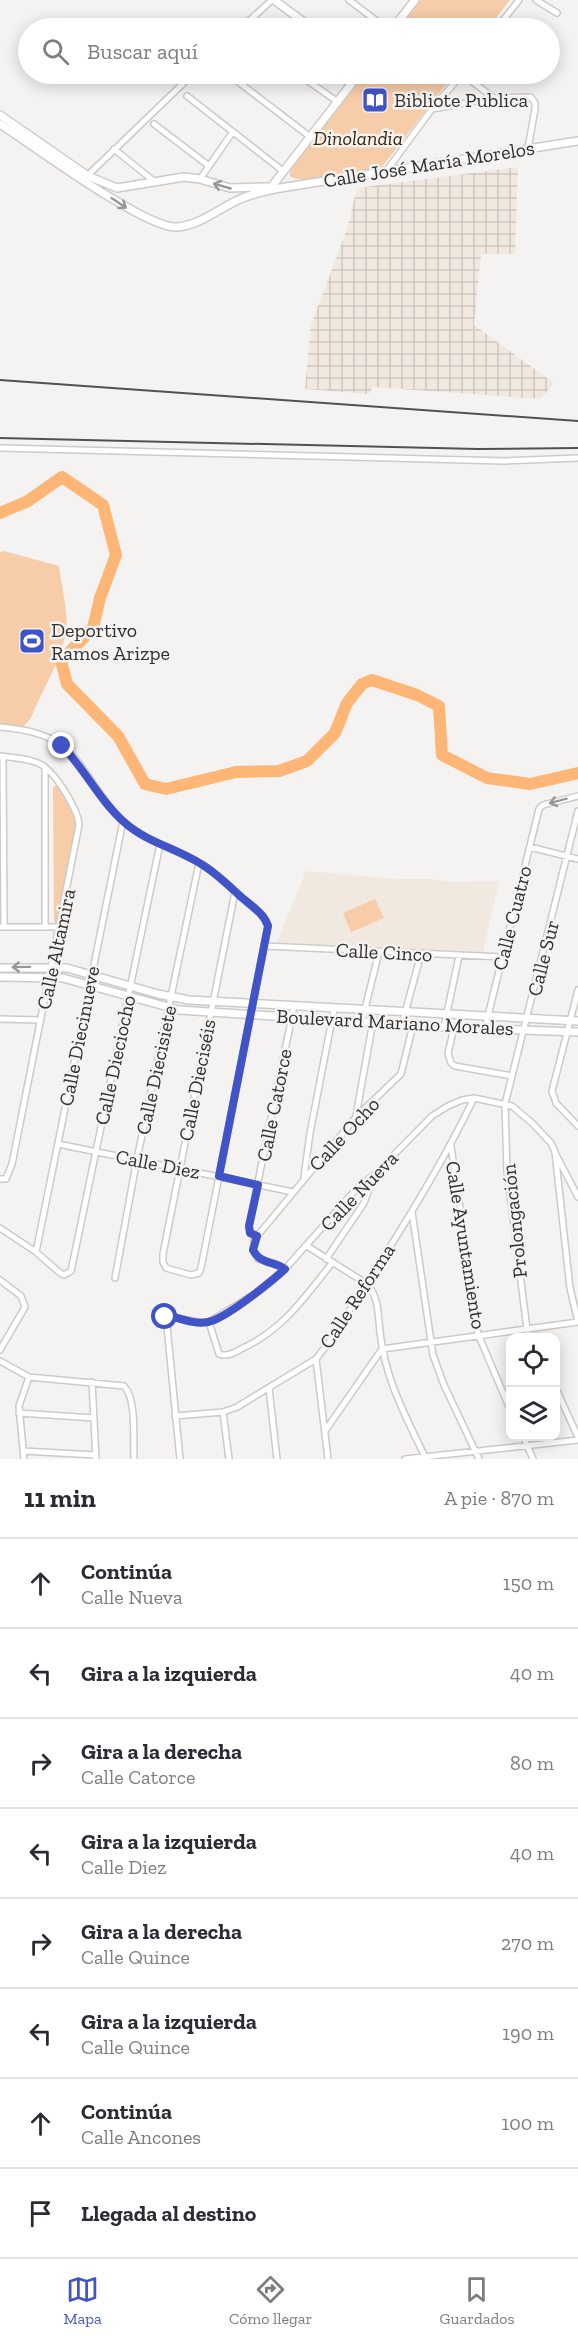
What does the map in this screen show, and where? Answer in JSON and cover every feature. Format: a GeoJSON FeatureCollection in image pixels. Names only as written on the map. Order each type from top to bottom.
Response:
{"type":"FeatureCollection","features":[{"type":"Feature","properties":{"kind":"street"},"geometry":{"type":"LineString","coordinates":[[252,18],[273,0],[298,18]]}},
{"type":"Feature","properties":{"kind":"street"},"geometry":{"type":"LineString","coordinates":[[349,0],[373,18]]}},
{"type":"Feature","properties":{"kind":"street"},"geometry":{"type":"LineString","coordinates":[[401,18],[415,0]]}},
{"type":"Feature","properties":{"kind":"street"},"geometry":{"type":"LineString","coordinates":[[505,18],[519,0]]}},
{"type":"Feature","properties":{"kind":"street"},"geometry":{"type":"LineString","coordinates":[[536,0],[557,13]]}},
{"type":"Feature","properties":{"kind":"street"},"geometry":{"type":"LineString","coordinates":[[86,178],[182,84]]}},
{"type":"Feature","properties":{"kind":"street"},"geometry":{"type":"LineString","coordinates":[[241,84],[309,136]]}},
{"type":"Feature","properties":{"kind":"street"},"geometry":{"type":"LineString","coordinates":[[312,84],[338,102]]}},
{"type":"Feature","properties":{"kind":"street"},"geometry":{"type":"LineString","coordinates":[[270,189],[352,84]]}},
{"type":"Feature","properties":{"kind":"street"},"geometry":{"type":"LineString","coordinates":[[387,170],[453,84]]}},
{"type":"Feature","properties":{"kind":"street"},"geometry":{"type":"LineString","coordinates":[[475,84],[494,98]]}},
{"type":"Feature","properties":{"kind":"street"},"geometry":{"type":"LineString","coordinates":[[187,96],[282,171]]}},
{"type":"Feature","properties":{"kind":"street"},"geometry":{"type":"LineString","coordinates":[[432,109],[494,98],[525,96],[531,98],[535,103],[528,148]]}},
{"type":"Feature","properties":{"kind":"street","name":"Calle José María Morelos"},"geometry":{"type":"LineString","coordinates":[[0,115],[144,218],[165,226],[177,227],[216,213],[239,199],[270,189]]}},
{"type":"Feature","properties":{"kind":"street","name":"Calle José María Morelos"},"geometry":{"type":"LineString","coordinates":[[0,123],[86,178],[117,188],[184,177],[230,188],[280,188],[578,141]]}},
{"type":"Feature","properties":{"kind":"street"},"geometry":{"type":"LineString","coordinates":[[154,124],[209,166]]}},
{"type":"Feature","properties":{"kind":"street"},"geometry":{"type":"LineString","coordinates":[[200,179],[232,133]]}},
{"type":"Feature","properties":{"kind":"street"},"geometry":{"type":"LineString","coordinates":[[114,149],[155,182]]}},
{"type":"Feature","properties":{"kind":"street"},"geometry":{"type":"LineString","coordinates":[[0,448],[504,461],[578,458]]}},
{"type":"Feature","properties":{"kind":"street"},"geometry":{"type":"LineString","coordinates":[[0,727],[38,734],[62,746],[123,821],[160,844],[200,863],[267,922],[266,946],[219,1176]]}},
{"type":"Feature","properties":{"kind":"street"},"geometry":{"type":"LineString","coordinates":[[45,926],[45,767],[33,762],[2,756],[2,926],[60,927]]}},
{"type":"Feature","properties":{"kind":"street","name":"Calle Altamira"},"geometry":{"type":"LineString","coordinates":[[0,1179],[6,1179],[12,1164],[78,840],[79,819],[72,804],[45,767]]}},
{"type":"Feature","properties":{"kind":"street","name":"Calle Cuatro"},"geometry":{"type":"LineString","coordinates":[[484,1028],[539,809],[543,805],[578,796]]}},
{"type":"Feature","properties":{"kind":"street","name":"Calle Sur"},"geometry":{"type":"LineString","coordinates":[[505,1104],[578,811]]}},
{"type":"Feature","properties":{"kind":"street","name":"Calle Diecinueve"},"geometry":{"type":"LineString","coordinates":[[36,1252],[123,821]]}},
{"type":"Feature","properties":{"kind":"street","name":"Calle Dieciocho"},"geometry":{"type":"LineString","coordinates":[[36,1252],[60,1273],[69,1274],[71,1271],[160,844]]}},
{"type":"Feature","properties":{"kind":"street"},"geometry":{"type":"LineString","coordinates":[[530,847],[578,859]]}},
{"type":"Feature","properties":{"kind":"street","name":"Calle Diecisiete"},"geometry":{"type":"LineString","coordinates":[[115,1278],[137,1159],[200,863]]}},
{"type":"Feature","properties":{"kind":"street","name":"Calle Dieciséis"},"geometry":{"type":"LineString","coordinates":[[219,1176],[199,1273],[191,1275],[166,1268],[163,1254],[235,892]]}},
{"type":"Feature","properties":{"kind":"street","name":"Calle Cinco"},"geometry":{"type":"LineString","coordinates":[[266,946],[503,957]]}},
{"type":"Feature","properties":{"kind":"street"},"geometry":{"type":"LineString","coordinates":[[362,1021],[379,952]]}},
{"type":"Feature","properties":{"kind":"street"},"geometry":{"type":"LineString","coordinates":[[402,1024],[421,954]]}},
{"type":"Feature","properties":{"kind":"street"},"geometry":{"type":"LineString","coordinates":[[444,1027],[459,956]]}},
{"type":"Feature","properties":{"kind":"street","name":"Boulevard Mariano Morales"},"geometry":{"type":"LineString","coordinates":[[0,968],[52,967],[92,974],[171,998],[574,1021]]}},
{"type":"Feature","properties":{"kind":"street","name":"Boulevard Mariano Morales"},"geometry":{"type":"LineString","coordinates":[[0,977],[50,976],[89,984],[168,1008],[444,1027],[578,1032]]}},
{"type":"Feature","properties":{"kind":"street"},"geometry":{"type":"LineString","coordinates":[[578,990],[574,1021],[568,1032],[552,1091],[556,1103],[578,1126]]}},
{"type":"Feature","properties":{"kind":"street","name":"Calle Catorce"},"geometry":{"type":"LineString","coordinates":[[257,1236],[251,1234],[249,1228],[294,1006]]}},
{"type":"Feature","properties":{"kind":"street"},"geometry":{"type":"LineString","coordinates":[[304,1178],[310,1133],[334,1009]]}},
{"type":"Feature","properties":{"kind":"street"},"geometry":{"type":"LineString","coordinates":[[0,1021],[41,1020]]}},
{"type":"Feature","properties":{"kind":"street"},"geometry":{"type":"LineString","coordinates":[[356,1117],[373,1021]]}},
{"type":"Feature","properties":{"kind":"street","name":"Calle Ocho"},"geometry":{"type":"LineString","coordinates":[[257,1236],[356,1117],[401,1074],[413,1025]]}},
{"type":"Feature","properties":{"kind":"street"},"geometry":{"type":"LineString","coordinates":[[454,1027],[448,1054],[451,1063],[455,1066],[512,1076]]}},
{"type":"Feature","properties":{"kind":"street"},"geometry":{"type":"LineString","coordinates":[[474,1098],[505,1104],[520,1111],[551,1143],[578,1197]]}},
{"type":"Feature","properties":{"kind":"street","name":"Calle Reforma"},"geometry":{"type":"LineString","coordinates":[[175,1416],[223,1412],[237,1407],[316,1359],[412,1212],[451,1146],[474,1098]]}},
{"type":"Feature","properties":{"kind":"street","name":"Calle Nueva"},"geometry":{"type":"LineString","coordinates":[[209,1322],[261,1289],[285,1269],[352,1193],[374,1175],[432,1116],[462,1100],[474,1098]]}},
{"type":"Feature","properties":{"kind":"street","name":"Prolongación"},"geometry":{"type":"LineString","coordinates":[[505,1104],[507,1171],[529,1333]]}},
{"type":"Feature","properties":{"kind":"street","name":"Calle Diez"},"geometry":{"type":"LineString","coordinates":[[58,1144],[293,1192]]}},
{"type":"Feature","properties":{"kind":"street","name":"Calle Ayuntamiento"},"geometry":{"type":"LineString","coordinates":[[451,1146],[478,1334],[506,1400]]}},
{"type":"Feature","properties":{"kind":"street"},"geometry":{"type":"LineString","coordinates":[[326,1431],[382,1349],[578,1322],[570,1288],[555,1152]]}},
{"type":"Feature","properties":{"kind":"street"},"geometry":{"type":"LineString","coordinates":[[180,1459],[166,1316],[209,1322],[217,1351],[223,1356],[271,1333],[288,1317],[329,1261],[360,1211],[374,1175]]}},
{"type":"Feature","properties":{"kind":"street"},"geometry":{"type":"LineString","coordinates":[[412,1212],[429,1341],[444,1385],[479,1459]]}},
{"type":"Feature","properties":{"kind":"street"},"geometry":{"type":"LineString","coordinates":[[0,1228],[36,1252]]}},
{"type":"Feature","properties":{"kind":"street"},"geometry":{"type":"LineString","coordinates":[[257,1236],[252,1246],[256,1256],[261,1261],[276,1264],[285,1269]]}},
{"type":"Feature","properties":{"kind":"street"},"geometry":{"type":"LineString","coordinates":[[307,1246],[367,1284],[372,1290],[378,1306],[382,1349],[394,1394],[425,1458]]}},
{"type":"Feature","properties":{"kind":"street"},"geometry":{"type":"LineString","coordinates":[[0,1280],[24,1299],[24,1311],[0,1350]]}},
{"type":"Feature","properties":{"kind":"street"},"geometry":{"type":"LineString","coordinates":[[316,1359],[328,1459]]}},
{"type":"Feature","properties":{"kind":"street"},"geometry":{"type":"LineString","coordinates":[[0,1361],[29,1377],[119,1384],[128,1390],[132,1405],[134,1459]]}},
{"type":"Feature","properties":{"kind":"street"},"geometry":{"type":"LineString","coordinates":[[24,1459],[19,1413],[20,1397],[29,1377]]}},
{"type":"Feature","properties":{"kind":"street"},"geometry":{"type":"LineString","coordinates":[[23,1451],[96,1457],[92,1382]]}},
{"type":"Feature","properties":{"kind":"street"},"geometry":{"type":"LineString","coordinates":[[269,1388],[277,1459]]}},
{"type":"Feature","properties":{"kind":"street"},"geometry":{"type":"LineString","coordinates":[[405,1459],[578,1438],[560,1400]]}},
{"type":"Feature","properties":{"kind":"street"},"geometry":{"type":"LineString","coordinates":[[223,1412],[229,1459]]}},
{"type":"Feature","properties":{"kind":"street"},"geometry":{"type":"LineString","coordinates":[[19,1413],[94,1418]]}},
{"type":"Feature","properties":{"kind":"street"},"geometry":{"type":"LineString","coordinates":[[525,1441],[533,1459]]}},
{"type":"Feature","properties":{"kind":"shaded area"},"geometry":{"type":"Polygon","coordinates":[[[518,167],[515,254],[481,254],[474,325],[554,383],[540,399],[373,387],[369,394],[305,389],[311,325],[347,229],[357,188],[518,167]]]}},
{"type":"Feature","properties":{"kind":"shaded area"},"geometry":{"type":"Polygon","coordinates":[[[306,871],[451,882],[499,881],[483,952],[277,942],[306,871]]]}},
{"type":"Feature","properties":{"kind":"green space"},"geometry":{"type":"Polygon","coordinates":[[[421,0],[510,0],[496,18],[407,18],[421,0]]]}},
{"type":"Feature","properties":{"kind":"green space","name":"Dinolandia"},"geometry":{"type":"Polygon","coordinates":[[[355,84],[446,84],[382,167],[308,180],[290,176],[290,167],[355,84]]]}},
{"type":"Feature","properties":{"kind":"green space","name":"Deportivo Ramos Arizpe"},"geometry":{"type":"Polygon","coordinates":[[[4,551],[59,566],[66,608],[67,624],[61,652],[31,718],[23,727],[0,723],[0,552],[4,551]]]}},
{"type":"Feature","properties":{"kind":"green space"},"geometry":{"type":"Polygon","coordinates":[[[57,785],[78,822],[59,924],[54,922],[53,787],[57,785]]]}},
{"type":"Feature","properties":{"kind":"green space"},"geometry":{"type":"Polygon","coordinates":[[[375,899],[384,918],[351,932],[343,913],[375,899]]]}},
{"type":"Feature","properties":{"kind":"waterway"},"geometry":{"type":"LineString","coordinates":[[0,513],[28,501],[62,477],[103,505],[116,555],[100,598],[93,628],[61,661],[67,684],[118,736],[145,784],[166,789],[236,772],[279,771],[307,761],[335,733],[347,703],[362,684],[372,680],[417,695],[439,706],[442,755],[487,778],[530,784],[578,773]]}},
{"type":"Feature","properties":{"kind":"railway"},"geometry":{"type":"LineString","coordinates":[[0,380],[578,421]]}},
{"type":"Feature","properties":{"kind":"railway"},"geometry":{"type":"LineString","coordinates":[[0,438],[478,449],[578,448]]}},
{"type":"Feature","properties":{"kind":"place","name":"Bibliote Publica"},"geometry":{"type":"Point","coordinates":[375,100]}},
{"type":"Feature","properties":{"kind":"place","name":"Deportivo Ramos Arizpe"},"geometry":{"type":"Point","coordinates":[32,641]}},
{"type":"Feature","properties":{"kind":"route"},"geometry":{"type":"LineString","coordinates":[[62,746],[123,821],[144,836],[212,871],[262,915],[268,926],[266,946],[219,1176],[258,1185],[249,1226],[250,1233],[257,1236],[252,1246],[253,1250],[261,1261],[276,1264],[285,1269],[253,1295],[209,1322],[198,1322],[167,1315],[165,1317]]}}]}
